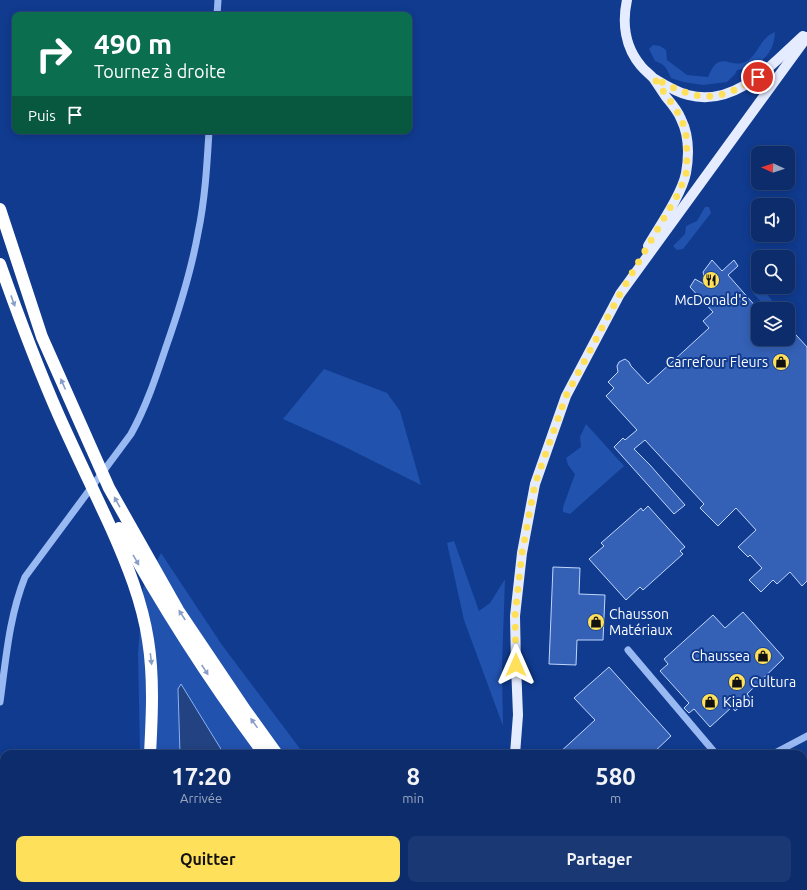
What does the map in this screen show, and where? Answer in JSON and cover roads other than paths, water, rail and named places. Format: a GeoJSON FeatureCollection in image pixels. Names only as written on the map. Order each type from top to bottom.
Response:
{"type":"FeatureCollection","features":[{"type":"Feature","properties":{"kind":"highway"},"geometry":{"type":"LineString","coordinates":[[0,209],[42,337],[109,488],[178,610],[274,750]]}},
{"type":"Feature","properties":{"kind":"highway"},"geometry":{"type":"LineString","coordinates":[[0,264],[29,344],[58,414],[128,568],[142,610],[152,667],[150,750]]}},
{"type":"Feature","properties":{"kind":"highway"},"geometry":{"type":"LineString","coordinates":[[58,414],[136,559],[171,618],[238,719],[261,750]]}},
{"type":"Feature","properties":{"kind":"main road"},"geometry":{"type":"LineString","coordinates":[[515,750],[518,715],[515,616],[522,553],[535,484],[566,396],[620,294],[678,194],[686,175],[686,135],[682,120],[654,78],[640,65],[627,39],[624,25],[626,0]]}},
{"type":"Feature","properties":{"kind":"main road"},"geometry":{"type":"LineString","coordinates":[[654,78],[688,95],[704,97],[731,92],[758,77],[807,32]]}},
{"type":"Feature","properties":{"kind":"main road"},"geometry":{"type":"LineString","coordinates":[[620,294],[807,37]]}},
{"type":"Feature","properties":{"kind":"street"},"geometry":{"type":"LineString","coordinates":[[217,12],[218,0]]}},
{"type":"Feature","properties":{"kind":"street"},"geometry":{"type":"LineString","coordinates":[[0,702],[12,619],[17,598],[25,577],[131,434],[140,418],[157,374],[181,303],[198,233],[204,199],[209,134]]}},
{"type":"Feature","properties":{"kind":"street"},"geometry":{"type":"LineString","coordinates":[[628,650],[713,750]]}},
{"type":"Feature","properties":{"kind":"street"},"geometry":{"type":"LineString","coordinates":[[781,750],[807,736]]}},
{"type":"Feature","properties":{"kind":"place","name":"McDonald's"},"geometry":{"type":"Point","coordinates":[711,280]}},
{"type":"Feature","properties":{"kind":"place","name":"Carrefour Fleurs"},"geometry":{"type":"Point","coordinates":[781,362]}},
{"type":"Feature","properties":{"kind":"place","name":"Chausson Matériaux"},"geometry":{"type":"Point","coordinates":[596,622]}},
{"type":"Feature","properties":{"kind":"place","name":"Chaussea"},"geometry":{"type":"Point","coordinates":[763,656]}},
{"type":"Feature","properties":{"kind":"place","name":"Cultura"},"geometry":{"type":"Point","coordinates":[737,682]}},
{"type":"Feature","properties":{"kind":"place","name":"Kiabi"},"geometry":{"type":"Point","coordinates":[710,702]}}]}
